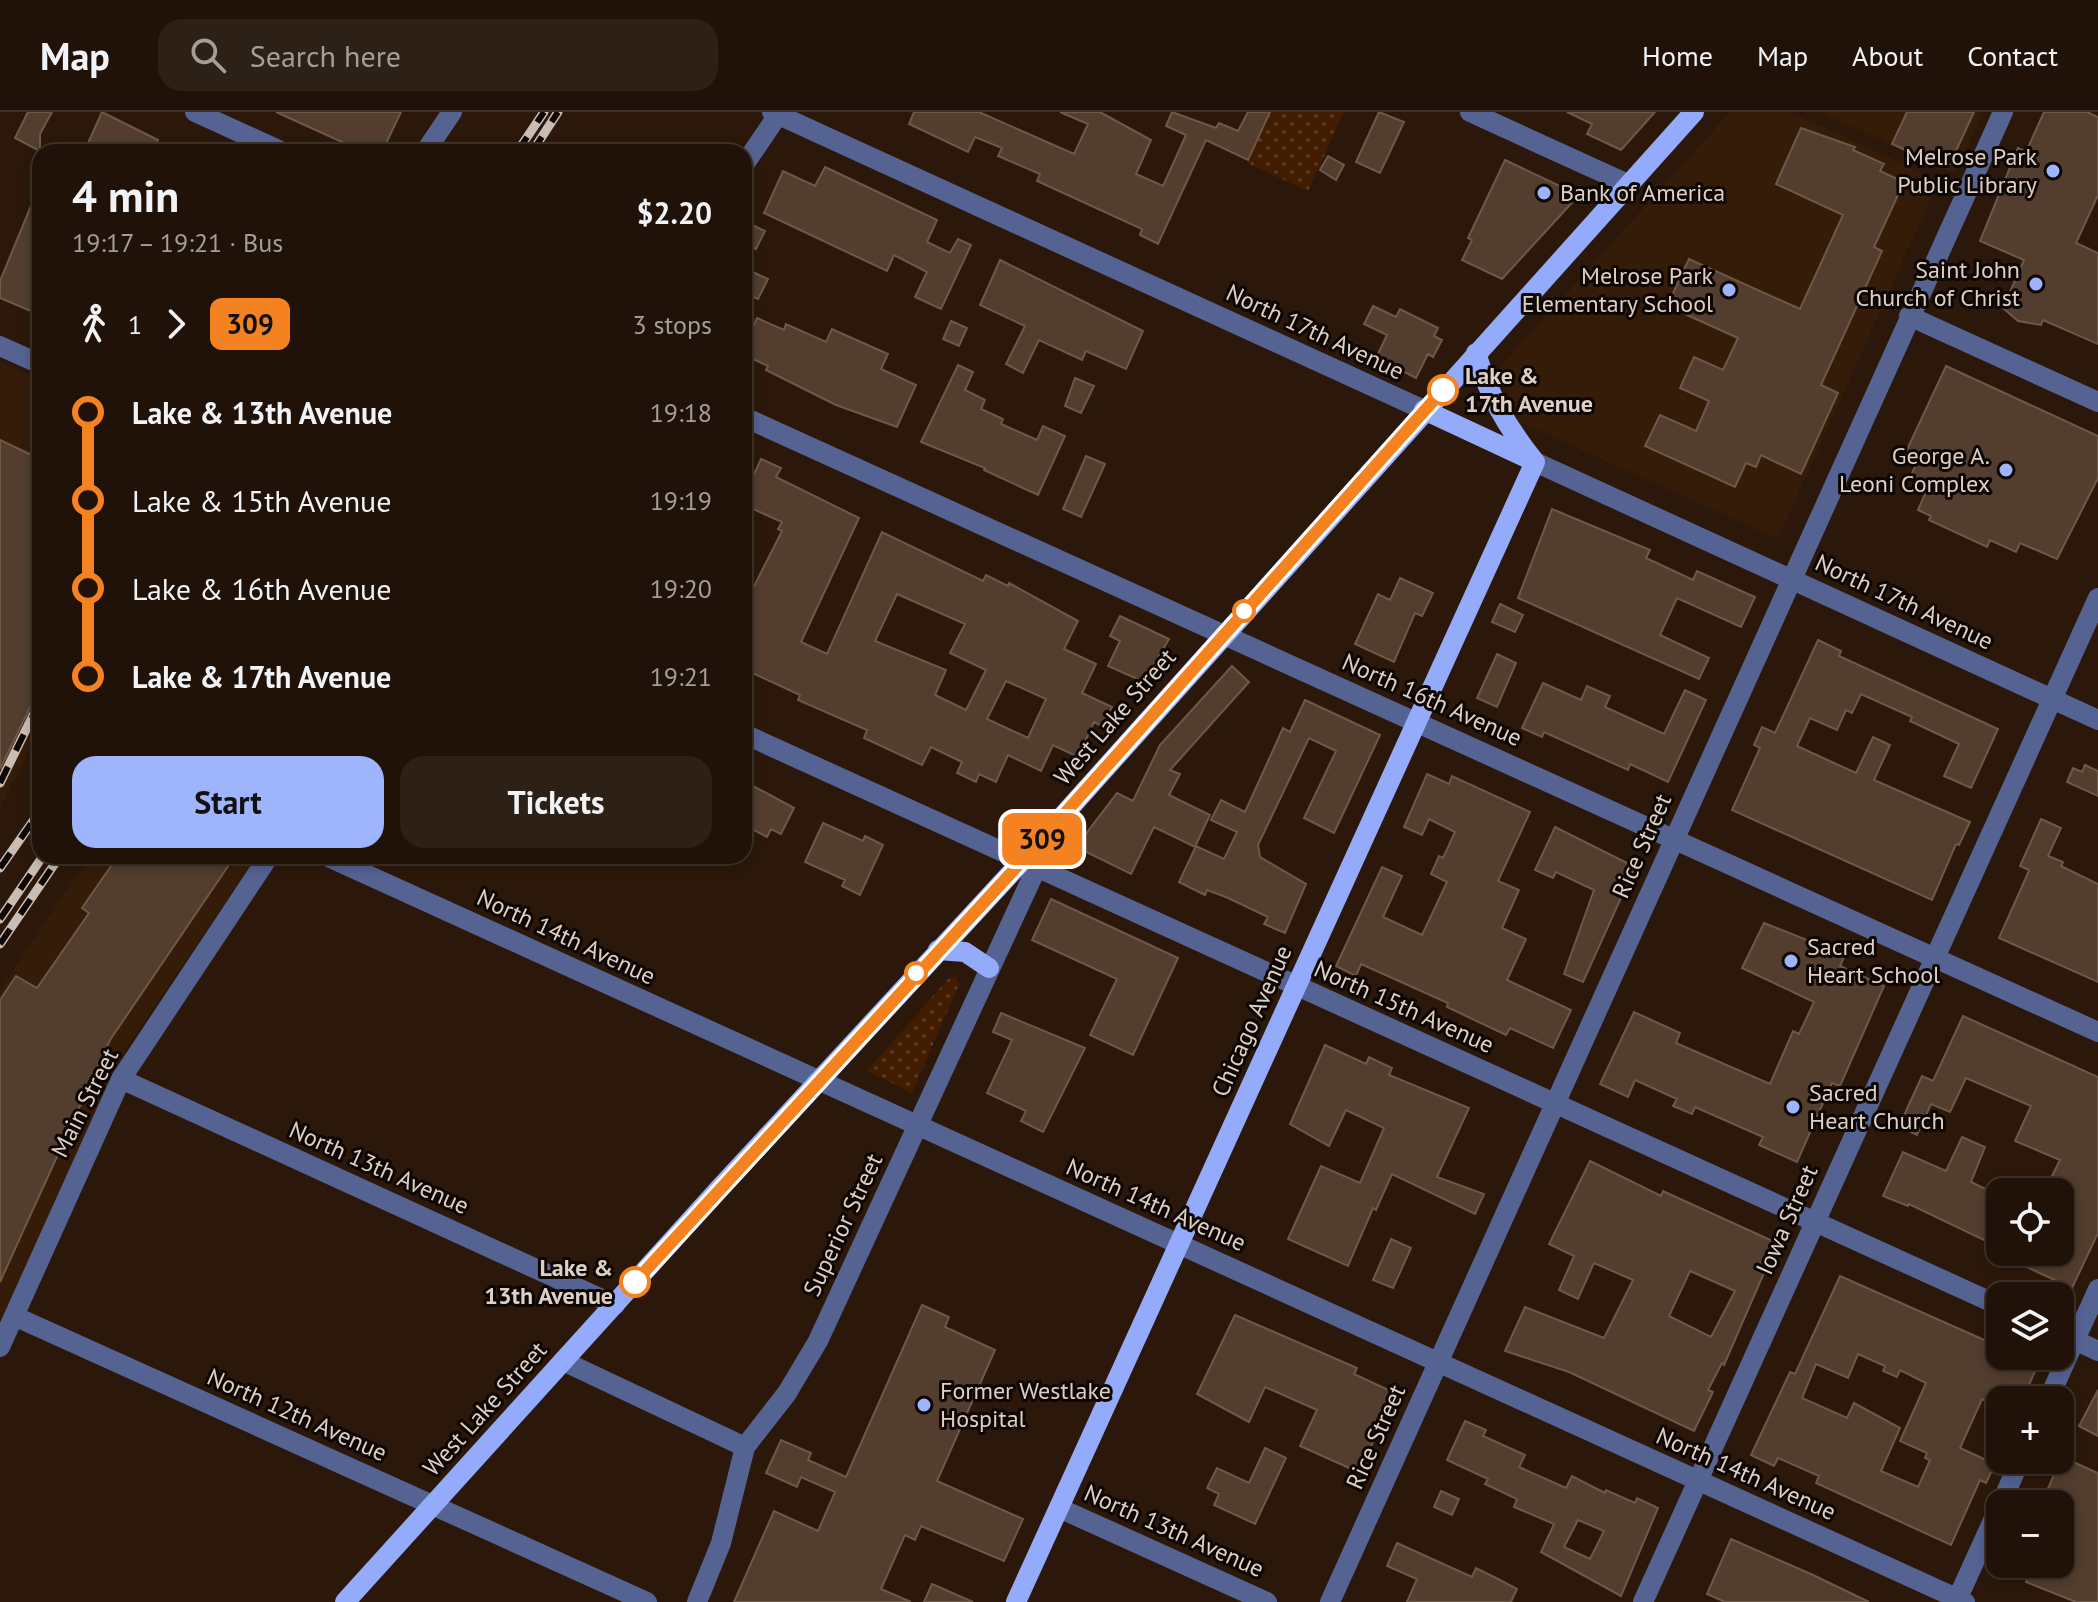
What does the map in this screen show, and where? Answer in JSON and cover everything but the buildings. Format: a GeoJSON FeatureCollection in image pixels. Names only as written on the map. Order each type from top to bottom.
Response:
{"type":"FeatureCollection","features":[{"type":"Feature","properties":{"kind":"main road","name":"West Lake Street"},"geometry":{"type":"LineString","coordinates":[[345,1602],[938,950],[1030,863],[1223,634],[1694,112]]}},
{"type":"Feature","properties":{"kind":"main road"},"geometry":{"type":"LineString","coordinates":[[1476,353],[1504,424],[1535,462]]}},
{"type":"Feature","properties":{"kind":"main road","name":"North 17th Avenue"},"geometry":{"type":"LineString","coordinates":[[1424,410],[1535,462]]}},
{"type":"Feature","properties":{"kind":"main road","name":"Chicago Avenue"},"geometry":{"type":"LineString","coordinates":[[1016,1602],[1535,462]]}},
{"type":"Feature","properties":{"kind":"main road"},"geometry":{"type":"LineString","coordinates":[[938,950],[965,952],[989,968]]}},
{"type":"Feature","properties":{"kind":"street"},"geometry":{"type":"LineString","coordinates":[[195,112],[265,144]]}},
{"type":"Feature","properties":{"kind":"street"},"geometry":{"type":"LineString","coordinates":[[430,144],[452,112]]}},
{"type":"Feature","properties":{"kind":"street"},"geometry":{"type":"LineString","coordinates":[[1470,112],[1630,185]]}},
{"type":"Feature","properties":{"kind":"street","name":"Rice Street"},"geometry":{"type":"LineString","coordinates":[[1330,1602],[2003,112]]}},
{"type":"Feature","properties":{"kind":"street"},"geometry":{"type":"LineString","coordinates":[[752,152],[777,113]]}},
{"type":"Feature","properties":{"kind":"street","name":"North 17th Avenue"},"geometry":{"type":"LineString","coordinates":[[777,113],[1424,410]]}},
{"type":"Feature","properties":{"kind":"street"},"geometry":{"type":"LineString","coordinates":[[1909,316],[2098,402]]}},
{"type":"Feature","properties":{"kind":"street"},"geometry":{"type":"LineString","coordinates":[[0,346],[32,360]]}},
{"type":"Feature","properties":{"kind":"street","name":"North 16th Avenue"},"geometry":{"type":"LineString","coordinates":[[752,421],[2098,1032]]}},
{"type":"Feature","properties":{"kind":"street","name":"North 17th Avenue"},"geometry":{"type":"LineString","coordinates":[[1535,462],[2098,720]]}},
{"type":"Feature","properties":{"kind":"street","name":"Iowa Street"},"geometry":{"type":"LineString","coordinates":[[1643,1602],[2098,598]]}},
{"type":"Feature","properties":{"kind":"street","name":"North 15th Avenue"},"geometry":{"type":"LineString","coordinates":[[752,738],[1986,1299]]}},
{"type":"Feature","properties":{"kind":"street","name":"Superior Street"},"geometry":{"type":"LineString","coordinates":[[697,1602],[721,1543],[745,1447],[787,1393],[818,1341],[989,968],[1030,863]]}},
{"type":"Feature","properties":{"kind":"street","name":"Main Street"},"geometry":{"type":"LineString","coordinates":[[0,1347],[121,1079],[264,864]]}},
{"type":"Feature","properties":{"kind":"street","name":"North 14th Avenue"},"geometry":{"type":"LineString","coordinates":[[343,864],[1960,1601]]}},
{"type":"Feature","properties":{"kind":"street","name":"North 13th Avenue"},"geometry":{"type":"LineString","coordinates":[[121,1079],[615,1305]]}},
{"type":"Feature","properties":{"kind":"street"},"geometry":{"type":"LineString","coordinates":[[2074,1327],[2098,1289]]}},
{"type":"Feature","properties":{"kind":"street","name":"North 12th Avenue"},"geometry":{"type":"LineString","coordinates":[[14,1316],[647,1602]]}},
{"type":"Feature","properties":{"kind":"street"},"geometry":{"type":"LineString","coordinates":[[2074,1340],[2098,1351]]}},
{"type":"Feature","properties":{"kind":"street"},"geometry":{"type":"LineString","coordinates":[[563,1361],[745,1447]]}},
{"type":"Feature","properties":{"kind":"street","name":"North 13th Avenue"},"geometry":{"type":"LineString","coordinates":[[1059,1508],[1267,1602]]}},
{"type":"Feature","properties":{"kind":"street"},"geometry":{"type":"LineString","coordinates":[[1960,1601],[1986,1539]]}},
{"type":"Feature","properties":{"kind":"shaded area"},"geometry":{"type":"Polygon","coordinates":[[[1271,112],[1344,112],[1308,191],[1247,163],[1271,112]]]}},
{"type":"Feature","properties":{"kind":"shaded area","name":"Melrose Park Elementary School"},"geometry":{"type":"Polygon","coordinates":[[[1730,112],[1790,112],[1939,180],[1778,539],[1518,421],[1500,367],[1730,112]]]}},
{"type":"Feature","properties":{"kind":"shaded area"},"geometry":{"type":"Polygon","coordinates":[[[1820,112],[1983,112],[1954,174],[1820,112]]]}},
{"type":"Feature","properties":{"kind":"shaded area"},"geometry":{"type":"Polygon","coordinates":[[[0,362],[32,376],[32,744],[0,809],[0,362]]]}},
{"type":"Feature","properties":{"kind":"shaded area"},"geometry":{"type":"Polygon","coordinates":[[[85,864],[252,864],[125,1050],[0,1328],[0,991],[85,864]]]}},
{"type":"Feature","properties":{"kind":"shaded area"},"geometry":{"type":"Polygon","coordinates":[[[955,977],[959,984],[912,1093],[867,1071],[948,979],[955,977]]]}},
{"type":"Feature","properties":{"kind":"railway"},"geometry":{"type":"LineString","coordinates":[[522,144],[544,112]]}},
{"type":"Feature","properties":{"kind":"railway"},"geometry":{"type":"LineString","coordinates":[[537,144],[558,112]]}},
{"type":"Feature","properties":{"kind":"railway"},"geometry":{"type":"LineString","coordinates":[[0,783],[32,717]]}},
{"type":"Feature","properties":{"kind":"railway"},"geometry":{"type":"LineString","coordinates":[[0,868],[32,822]]}},
{"type":"Feature","properties":{"kind":"railway"},"geometry":{"type":"LineString","coordinates":[[0,919],[38,864]]}},
{"type":"Feature","properties":{"kind":"railway"},"geometry":{"type":"LineString","coordinates":[[0,944],[55,864]]}},
{"type":"Feature","properties":{"kind":"bus line","name":"309"},"geometry":{"type":"LineString","coordinates":[[635,1282],[1023,860],[1443,390]]}},
{"type":"Feature","properties":{"kind":"place","name":"Melrose Park Public Library"},"geometry":{"type":"Point","coordinates":[2053,171]}},
{"type":"Feature","properties":{"kind":"place","name":"Bank of America"},"geometry":{"type":"Point","coordinates":[1544,193]}},
{"type":"Feature","properties":{"kind":"place","name":"Saint John Church of Christ"},"geometry":{"type":"Point","coordinates":[2036,284]}},
{"type":"Feature","properties":{"kind":"place","name":"Melrose Park Elementary School"},"geometry":{"type":"Point","coordinates":[1729,290]}},
{"type":"Feature","properties":{"kind":"place","name":"Lake & 17th Avenue"},"geometry":{"type":"Point","coordinates":[1443,390]}},
{"type":"Feature","properties":{"kind":"place","name":"George A. Leoni Complex"},"geometry":{"type":"Point","coordinates":[2006,470]}},
{"type":"Feature","properties":{"kind":"place","name":"Sacred Heart School"},"geometry":{"type":"Point","coordinates":[1791,961]}},
{"type":"Feature","properties":{"kind":"place","name":"Sacred Heart Church"},"geometry":{"type":"Point","coordinates":[1793,1107]}},
{"type":"Feature","properties":{"kind":"place","name":"Lake & 13th Avenue"},"geometry":{"type":"Point","coordinates":[635,1282]}},
{"type":"Feature","properties":{"kind":"place","name":"Former Westlake Hospital"},"geometry":{"type":"Point","coordinates":[924,1405]}}]}
